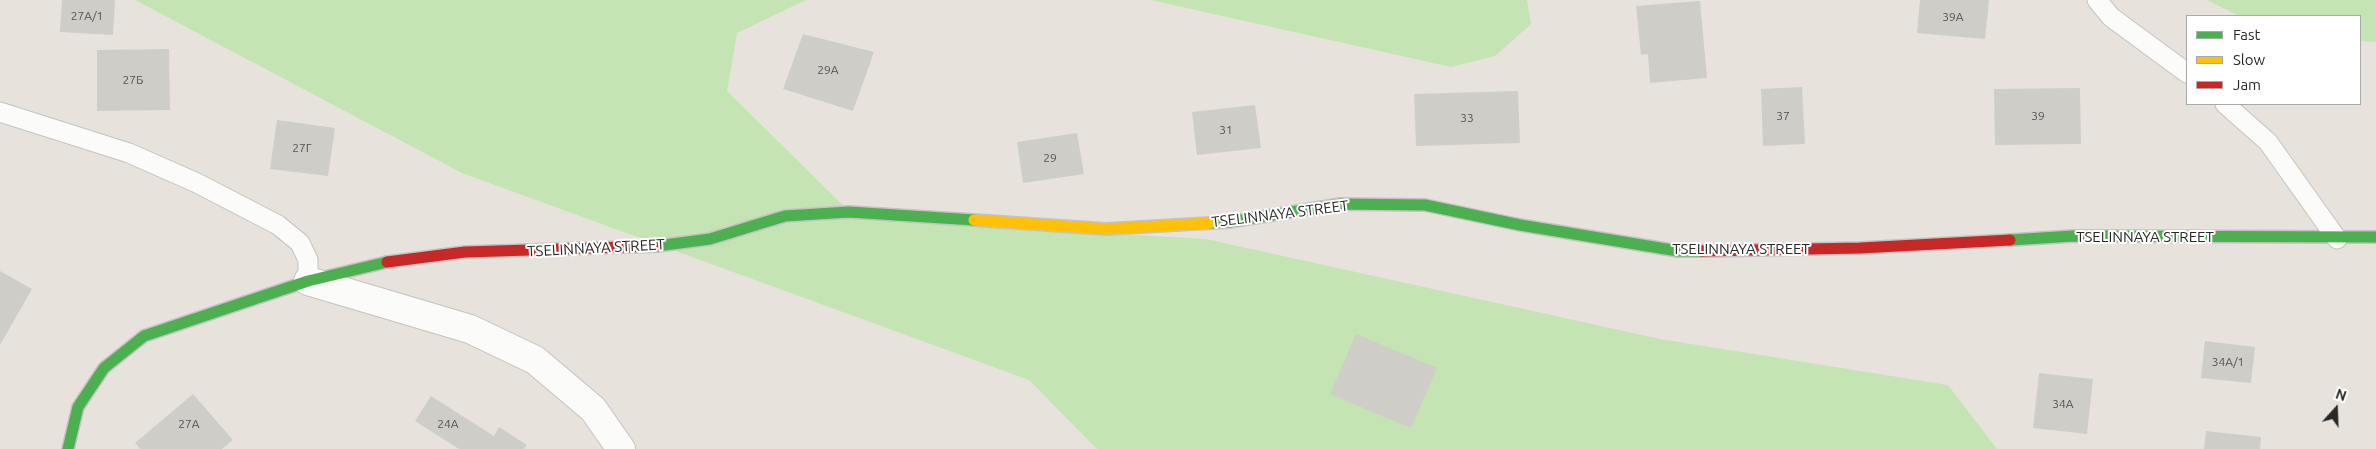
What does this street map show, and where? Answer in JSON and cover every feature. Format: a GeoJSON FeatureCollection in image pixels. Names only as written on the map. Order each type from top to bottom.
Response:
{"type":"FeatureCollection","features":[{"type":"Feature","properties":{"kind":"street","name":"TSELINNAYA STREET"},"geometry":{"type":"LineString","coordinates":[[68,449],[78,407],[104,368],[144,336],[308,281],[380,263],[465,252],[645,248],[710,239],[785,216],[850,212],[1106,229],[1229,222],[1340,204],[1425,205],[1520,225],[1678,251],[1860,248],[2072,236],[2376,237]]}},
{"type":"Feature","properties":{"kind":"street"},"geometry":{"type":"LineString","coordinates":[[308,281],[470,329],[535,360],[593,409],[621,449]]}},
{"type":"Feature","properties":{"kind":"lane"},"geometry":{"type":"LineString","coordinates":[[2097,0],[2111,17],[2186,72]]}},
{"type":"Feature","properties":{"kind":"lane"},"geometry":{"type":"LineString","coordinates":[[2226,105],[2268,142],[2337,238]]}},
{"type":"Feature","properties":{"kind":"lane"},"geometry":{"type":"LineString","coordinates":[[0,112],[129,153],[197,183],[278,225],[300,243],[308,260],[308,281]]}},
{"type":"Feature","properties":{"kind":"green space"},"geometry":{"type":"Polygon","coordinates":[[[135,0],[806,0],[737,33],[727,91],[857,219],[1206,239],[1660,339],[1948,385],[1997,449],[1097,449],[1029,380],[462,173],[135,0]]]}},
{"type":"Feature","properties":{"kind":"green space"},"geometry":{"type":"Polygon","coordinates":[[[1151,0],[1527,0],[1531,24],[1495,56],[1451,67],[1151,0]]]}},
{"type":"Feature","properties":{"kind":"green space"},"geometry":{"type":"Polygon","coordinates":[[[2207,0],[2376,0],[2376,42],[2361,41],[2361,15],[2237,15],[2207,0]]]}},
{"type":"Feature","properties":{"kind":"building"},"geometry":{"type":"Polygon","coordinates":[[[62,0],[115,0],[113,35],[60,32],[62,0]]]}},
{"type":"Feature","properties":{"kind":"building"},"geometry":{"type":"Polygon","coordinates":[[[1920,0],[1989,0],[1985,39],[1917,33],[1920,0]]]}},
{"type":"Feature","properties":{"kind":"building"},"geometry":{"type":"Polygon","coordinates":[[[1700,1],[1707,78],[1650,83],[1648,54],[1641,55],[1636,6],[1700,1]]]}},
{"type":"Feature","properties":{"kind":"building"},"geometry":{"type":"Polygon","coordinates":[[[803,34],[874,52],[853,111],[783,89],[803,34]]]}},
{"type":"Feature","properties":{"kind":"building"},"geometry":{"type":"Polygon","coordinates":[[[169,49],[170,110],[97,111],[97,50],[169,49]]]}},
{"type":"Feature","properties":{"kind":"building"},"geometry":{"type":"Polygon","coordinates":[[[1802,87],[1805,144],[1763,146],[1761,89],[1802,87]]]}},
{"type":"Feature","properties":{"kind":"building"},"geometry":{"type":"Polygon","coordinates":[[[2080,88],[2081,144],[1995,145],[1994,89],[2080,88]]]}},
{"type":"Feature","properties":{"kind":"building"},"geometry":{"type":"Polygon","coordinates":[[[1518,91],[1520,143],[1416,146],[1414,94],[1518,91]]]}},
{"type":"Feature","properties":{"kind":"building"},"geometry":{"type":"Polygon","coordinates":[[[1255,105],[1261,148],[1197,155],[1192,112],[1255,105]]]}},
{"type":"Feature","properties":{"kind":"building"},"geometry":{"type":"Polygon","coordinates":[[[277,120],[335,128],[328,176],[270,169],[277,120]]]}},
{"type":"Feature","properties":{"kind":"building"},"geometry":{"type":"Polygon","coordinates":[[[1077,133],[1084,174],[1023,183],[1017,142],[1077,133]]]}},
{"type":"Feature","properties":{"kind":"building"},"geometry":{"type":"Polygon","coordinates":[[[0,271],[32,289],[0,345],[0,271]]]}},
{"type":"Feature","properties":{"kind":"building"},"geometry":{"type":"Polygon","coordinates":[[[1356,334],[1437,368],[1411,428],[1330,394],[1356,334]]]}},
{"type":"Feature","properties":{"kind":"building"},"geometry":{"type":"Polygon","coordinates":[[[2205,341],[2255,347],[2251,383],[2201,378],[2205,341]]]}},
{"type":"Feature","properties":{"kind":"building"},"geometry":{"type":"Polygon","coordinates":[[[2039,373],[2093,379],[2087,434],[2033,428],[2039,373]]]}},
{"type":"Feature","properties":{"kind":"building"},"geometry":{"type":"Polygon","coordinates":[[[193,394],[233,440],[222,449],[140,449],[135,443],[193,394]]]}},
{"type":"Feature","properties":{"kind":"building"},"geometry":{"type":"Polygon","coordinates":[[[431,396],[494,436],[499,427],[527,445],[524,449],[459,449],[415,421],[431,396]]]}},
{"type":"Feature","properties":{"kind":"building"},"geometry":{"type":"Polygon","coordinates":[[[2206,431],[2261,437],[2260,449],[2204,449],[2206,431]]]}},
{"type":"Feature","properties":{"kind":"traffic: fast"},"geometry":{"type":"LineString","coordinates":[[1210,223],[1229,222],[1341,204],[1425,205],[1520,225],[1678,251],[1702,251]]}},
{"type":"Feature","properties":{"kind":"traffic: fast"},"geometry":{"type":"LineString","coordinates":[[657,246],[710,239],[785,216],[849,212],[974,220]]}},
{"type":"Feature","properties":{"kind":"traffic: fast"},"geometry":{"type":"LineString","coordinates":[[2010,240],[2073,236],[2376,237]]}},
{"type":"Feature","properties":{"kind":"traffic: fast"},"geometry":{"type":"LineString","coordinates":[[68,449],[78,407],[104,368],[144,336],[308,281],[387,262]]}},
{"type":"Feature","properties":{"kind":"traffic: slow"},"geometry":{"type":"LineString","coordinates":[[974,220],[1106,229],[1210,223]]}},
{"type":"Feature","properties":{"kind":"traffic: jam"},"geometry":{"type":"LineString","coordinates":[[1702,251],[1860,248],[2010,240]]}},
{"type":"Feature","properties":{"kind":"traffic: jam"},"geometry":{"type":"LineString","coordinates":[[387,262],[465,252],[657,246]]}}]}
